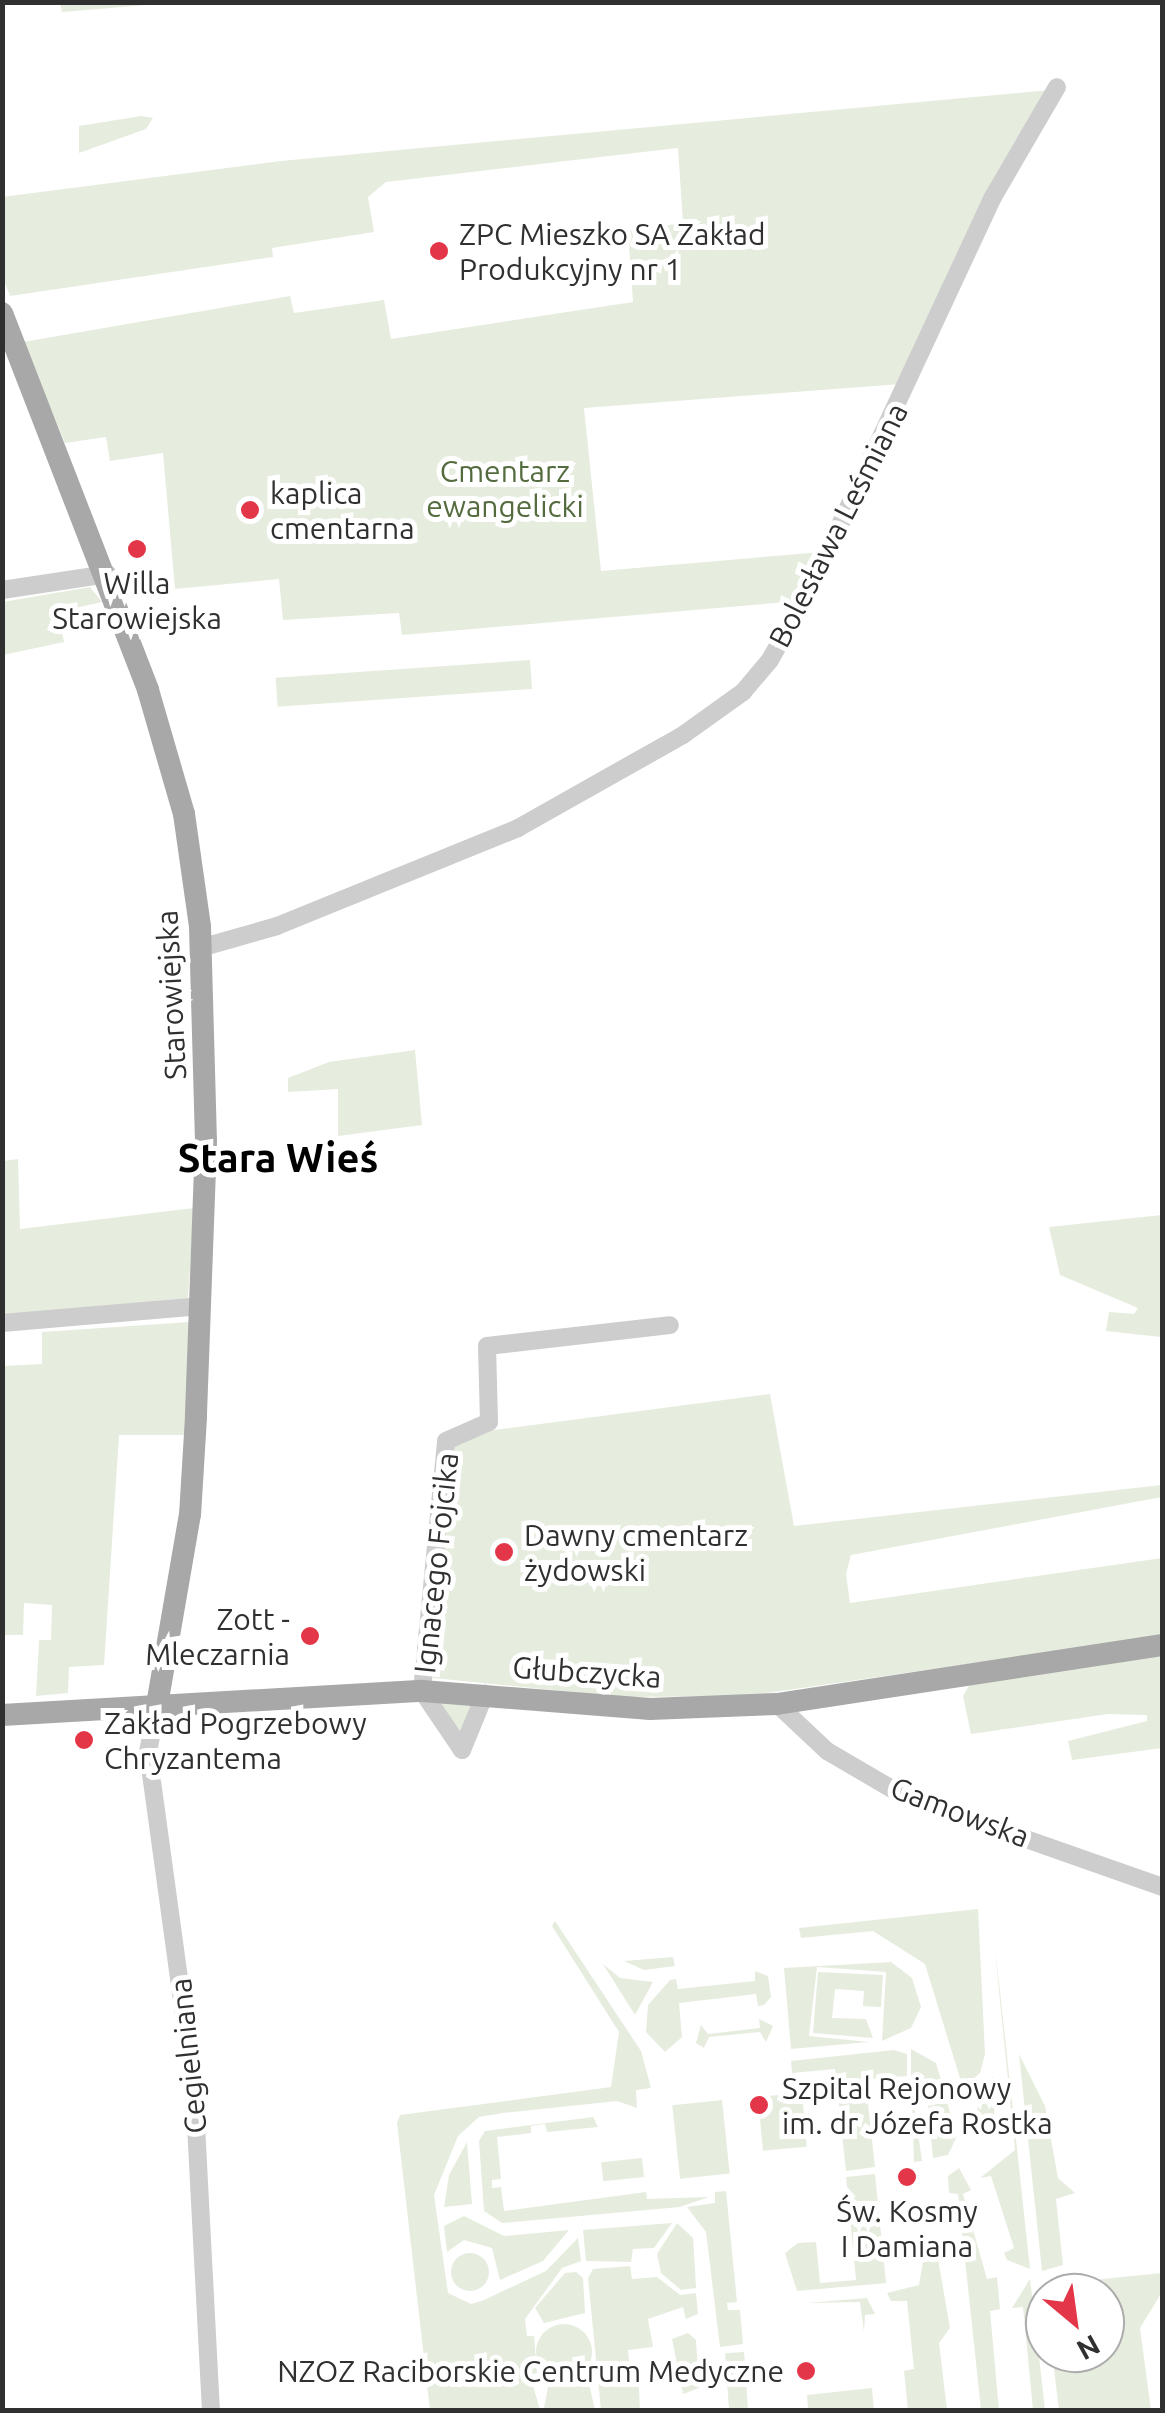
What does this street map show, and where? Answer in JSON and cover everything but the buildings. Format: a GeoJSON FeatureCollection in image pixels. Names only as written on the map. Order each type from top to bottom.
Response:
{"type":"FeatureCollection","features":[{"type":"Feature","properties":{"kind":"main road","name":"Starowiejska"},"geometry":{"type":"LineString","coordinates":[[2,313],[108,574],[190,846],[206,1041],[202,1306],[190,1514],[157,1705]]}},
{"type":"Feature","properties":{"kind":"main road","name":"Głubczycka"},"geometry":{"type":"LineString","coordinates":[[2,1716],[422,1691],[650,1709],[777,1704],[1162,1646]]}},
{"type":"Feature","properties":{"kind":"street","name":"Bolesława Leśmiana"},"geometry":{"type":"LineString","coordinates":[[207,946],[277,926],[518,828],[683,735],[743,692],[770,660],[812,585],[993,197],[1057,87]]}},
{"type":"Feature","properties":{"kind":"street"},"geometry":{"type":"LineString","coordinates":[[2,590],[108,574]]}},
{"type":"Feature","properties":{"kind":"street"},"geometry":{"type":"LineString","coordinates":[[2,1322],[202,1306]]}},
{"type":"Feature","properties":{"kind":"street","name":"Ignacego Fojcika"},"geometry":{"type":"LineString","coordinates":[[422,1691],[446,1441],[489,1422],[487,1346],[670,1325]]}},
{"type":"Feature","properties":{"kind":"street"},"geometry":{"type":"LineString","coordinates":[[422,1691],[462,1750],[485,1694]]}},
{"type":"Feature","properties":{"kind":"street","name":"Gamowska"},"geometry":{"type":"LineString","coordinates":[[777,1704],[826,1751],[904,1796],[1162,1887]]}},
{"type":"Feature","properties":{"kind":"street","name":"Cegielniana"},"geometry":{"type":"LineString","coordinates":[[157,1705],[148,1746],[194,2087],[211,2410]]}},
{"type":"Feature","properties":{"kind":"green space"},"geometry":{"type":"Polygon","coordinates":[[[60,2],[171,3],[62,12],[60,2]]]}},
{"type":"Feature","properties":{"kind":"green space","name":"Cmentarz ewangelicki"},"geometry":{"type":"Polygon","coordinates":[[[1050,90],[901,384],[584,408],[601,571],[821,552],[798,601],[402,635],[399,613],[283,620],[279,579],[175,589],[163,453],[110,461],[106,437],[65,443],[23,342],[290,296],[294,313],[384,300],[391,339],[633,302],[628,231],[683,223],[678,148],[386,182],[368,197],[374,232],[272,248],[273,257],[10,296],[3,278],[2,197],[281,161],[1050,90]]]}},
{"type":"Feature","properties":{"kind":"green space"},"geometry":{"type":"Polygon","coordinates":[[[141,116],[153,118],[146,129],[79,153],[79,126],[141,116]]]}},
{"type":"Feature","properties":{"kind":"green space"},"geometry":{"type":"Polygon","coordinates":[[[90,587],[102,602],[58,612],[64,642],[3,655],[3,602],[90,587]]]}},
{"type":"Feature","properties":{"kind":"green space"},"geometry":{"type":"Polygon","coordinates":[[[530,660],[532,689],[278,707],[276,678],[530,660]]]}},
{"type":"Feature","properties":{"kind":"green space"},"geometry":{"type":"Polygon","coordinates":[[[415,1050],[422,1125],[338,1136],[338,1089],[288,1092],[288,1078],[329,1062],[415,1050]]]}},
{"type":"Feature","properties":{"kind":"green space"},"geometry":{"type":"Polygon","coordinates":[[[18,1159],[20,1229],[194,1208],[188,1298],[3,1315],[3,1161],[18,1159]]]}},
{"type":"Feature","properties":{"kind":"green space"},"geometry":{"type":"Polygon","coordinates":[[[1162,1215],[1161,1337],[1106,1331],[1109,1312],[1134,1314],[1138,1308],[1060,1275],[1049,1227],[1162,1215]]]}},
{"type":"Feature","properties":{"kind":"green space"},"geometry":{"type":"Polygon","coordinates":[[[190,1322],[185,1435],[119,1435],[104,1665],[69,1667],[68,1693],[36,1696],[39,1640],[51,1640],[52,1605],[24,1603],[23,1635],[4,1635],[3,1366],[42,1364],[42,1332],[190,1322]]]}},
{"type":"Feature","properties":{"kind":"green space"},"geometry":{"type":"Polygon","coordinates":[[[770,1394],[794,1526],[1162,1485],[1162,1497],[851,1555],[846,1574],[850,1603],[1162,1558],[1162,1636],[747,1696],[624,1697],[433,1678],[451,1443],[479,1432],[770,1394]]]}},
{"type":"Feature","properties":{"kind":"green space"},"geometry":{"type":"Polygon","coordinates":[[[1162,1654],[1162,1748],[1072,1760],[1068,1741],[1147,1721],[1147,1715],[1108,1714],[971,1734],[963,1696],[970,1684],[1162,1654]]]}},
{"type":"Feature","properties":{"kind":"green space"},"geometry":{"type":"Polygon","coordinates":[[[443,1699],[473,1705],[460,1732],[440,1704],[443,1699]]]}},
{"type":"Feature","properties":{"kind":"green space"},"geometry":{"type":"Polygon","coordinates":[[[978,1909],[985,2054],[980,2073],[963,2088],[925,1964],[873,1931],[801,1938],[799,1928],[978,1909]]]}},
{"type":"Feature","properties":{"kind":"green space"},"geometry":{"type":"Polygon","coordinates":[[[555,1921],[641,2051],[651,2088],[636,2090],[637,2108],[617,2101],[503,2113],[479,2117],[458,2136],[434,2195],[448,2293],[471,2304],[484,2300],[546,2271],[578,2238],[581,2261],[562,2268],[525,2319],[527,2336],[534,2336],[537,2373],[530,2375],[540,2410],[430,2410],[397,2123],[400,2115],[611,2087],[619,2032],[552,1926],[555,1921]]]}},
{"type":"Feature","properties":{"kind":"green space"},"geometry":{"type":"Polygon","coordinates":[[[995,1951],[1030,2269],[1007,2260],[1004,2253],[1014,2248],[991,2176],[980,2178],[1015,2150],[995,1951]]]}},
{"type":"Feature","properties":{"kind":"green space"},"geometry":{"type":"Polygon","coordinates":[[[673,1957],[675,1966],[644,1970],[624,1961],[673,1957]]]}},
{"type":"Feature","properties":{"kind":"green space"},"geometry":{"type":"Polygon","coordinates":[[[891,1962],[912,1978],[921,2007],[911,2028],[882,2041],[886,1972],[817,1967],[809,2036],[869,2042],[791,2049],[784,1968],[891,1962]]]}},
{"type":"Feature","properties":{"kind":"green space"},"geometry":{"type":"Polygon","coordinates":[[[603,1964],[620,1978],[653,1982],[635,2015],[603,1964]]]}},
{"type":"Feature","properties":{"kind":"green space"},"geometry":{"type":"Polygon","coordinates":[[[755,1971],[768,1976],[771,1997],[764,2005],[758,2006],[756,1994],[679,2003],[682,2037],[665,2052],[646,2032],[648,2005],[670,1980],[676,1979],[678,1989],[755,1981],[755,1971]]]}},
{"type":"Feature","properties":{"kind":"green space"},"geometry":{"type":"Polygon","coordinates":[[[818,1972],[883,1975],[881,2007],[863,2006],[864,1991],[835,1989],[832,2018],[866,2019],[873,2038],[813,2033],[818,1972]]]}},
{"type":"Feature","properties":{"kind":"green space"},"geometry":{"type":"Polygon","coordinates":[[[759,2019],[773,2026],[766,2042],[760,2032],[709,2037],[704,2048],[696,2043],[701,2025],[708,2034],[760,2028],[759,2019]]]}},
{"type":"Feature","properties":{"kind":"green space"},"geometry":{"type":"Polygon","coordinates":[[[911,2049],[936,2063],[946,2097],[927,2100],[924,2075],[911,2075],[911,2049]]]}},
{"type":"Feature","properties":{"kind":"green space"},"geometry":{"type":"Polygon","coordinates":[[[894,2050],[907,2054],[907,2076],[857,2080],[858,2095],[867,2095],[875,2167],[846,2171],[835,2069],[792,2073],[791,2061],[894,2050]]]}},
{"type":"Feature","properties":{"kind":"green space"},"geometry":{"type":"Polygon","coordinates":[[[1019,2054],[1045,2106],[1058,2178],[1075,2193],[1056,2199],[1063,2265],[1042,2271],[1019,2054]]]}},
{"type":"Feature","properties":{"kind":"green space"},"geometry":{"type":"Polygon","coordinates":[[[993,2076],[995,2128],[974,2135],[971,2123],[993,2076]]]}},
{"type":"Feature","properties":{"kind":"green space"},"geometry":{"type":"Polygon","coordinates":[[[912,2091],[922,2161],[914,2162],[912,2091]]]}},
{"type":"Feature","properties":{"kind":"green space"},"geometry":{"type":"Polygon","coordinates":[[[802,2093],[807,2147],[763,2151],[758,2097],[802,2093]]]}},
{"type":"Feature","properties":{"kind":"green space"},"geometry":{"type":"Polygon","coordinates":[[[722,2100],[730,2174],[680,2179],[672,2105],[722,2100]]]}},
{"type":"Feature","properties":{"kind":"green space"},"geometry":{"type":"Polygon","coordinates":[[[947,2102],[957,2136],[948,2155],[933,2158],[928,2106],[947,2102]]]}},
{"type":"Feature","properties":{"kind":"green space"},"geometry":{"type":"Polygon","coordinates":[[[593,2117],[598,2127],[547,2132],[545,2124],[531,2126],[531,2133],[497,2137],[501,2179],[492,2180],[492,2188],[501,2187],[504,2211],[646,2192],[647,2199],[709,2197],[680,2207],[502,2223],[484,2211],[479,2141],[485,2131],[593,2117]]]}},
{"type":"Feature","properties":{"kind":"green space"},"geometry":{"type":"Polygon","coordinates":[[[467,2142],[472,2204],[444,2207],[449,2175],[467,2142]]]}},
{"type":"Feature","properties":{"kind":"green space"},"geometry":{"type":"Polygon","coordinates":[[[642,2158],[644,2177],[603,2181],[601,2162],[642,2158]]]}},
{"type":"Feature","properties":{"kind":"green space"},"geometry":{"type":"Polygon","coordinates":[[[959,2168],[971,2190],[963,2194],[987,2279],[997,2277],[1000,2309],[990,2311],[999,2410],[981,2410],[958,2194],[949,2193],[948,2176],[959,2168]]]}},
{"type":"Feature","properties":{"kind":"green space"},"geometry":{"type":"Polygon","coordinates":[[[875,2174],[886,2283],[797,2291],[785,2253],[798,2243],[816,2242],[820,2283],[856,2280],[846,2177],[875,2174]]]}},
{"type":"Feature","properties":{"kind":"green space"},"geometry":{"type":"Polygon","coordinates":[[[726,2191],[737,2302],[727,2303],[728,2310],[740,2310],[743,2344],[720,2347],[706,2232],[687,2207],[715,2203],[715,2192],[726,2191]]]}},
{"type":"Feature","properties":{"kind":"green space"},"geometry":{"type":"Polygon","coordinates":[[[464,2216],[504,2236],[569,2230],[543,2261],[500,2280],[492,2248],[464,2240],[447,2252],[444,2226],[464,2216]]]}},
{"type":"Feature","properties":{"kind":"green space"},"geometry":{"type":"Polygon","coordinates":[[[672,2223],[654,2248],[633,2249],[631,2262],[586,2261],[583,2230],[672,2223]]]}},
{"type":"Feature","properties":{"kind":"green space"},"geometry":{"type":"Polygon","coordinates":[[[677,2223],[693,2238],[696,2288],[681,2290],[661,2273],[657,2254],[677,2223]]]}},
{"type":"Feature","properties":{"kind":"green space"},"geometry":{"type":"Polygon","coordinates":[[[470,2253],[483,2259],[489,2272],[483,2285],[470,2291],[457,2285],[451,2272],[457,2259],[470,2253]]]}},
{"type":"Feature","properties":{"kind":"green space"},"geometry":{"type":"Polygon","coordinates":[[[938,2259],[950,2328],[939,2343],[947,2410],[908,2410],[904,2371],[914,2369],[907,2301],[891,2301],[887,2293],[919,2285],[923,2262],[938,2259]]]}},
{"type":"Feature","properties":{"kind":"green space"},"geometry":{"type":"Polygon","coordinates":[[[630,2266],[632,2279],[657,2277],[680,2295],[696,2293],[698,2314],[686,2319],[683,2307],[648,2319],[653,2347],[628,2350],[630,2370],[638,2370],[640,2410],[601,2410],[588,2278],[593,2269],[630,2266]]]}},
{"type":"Feature","properties":{"kind":"green space"},"geometry":{"type":"Polygon","coordinates":[[[576,2272],[583,2278],[585,2313],[544,2323],[535,2308],[565,2273],[576,2272]]]}},
{"type":"Feature","properties":{"kind":"green space"},"geometry":{"type":"Polygon","coordinates":[[[1162,2273],[1162,2292],[1140,2328],[1151,2410],[1059,2410],[1054,2373],[1125,2373],[1125,2277],[1162,2273]]]}},
{"type":"Feature","properties":{"kind":"green space"},"geometry":{"type":"Polygon","coordinates":[[[1025,2287],[1025,2328],[1023,2307],[1012,2308],[1025,2287]]]}},
{"type":"Feature","properties":{"kind":"green space"},"geometry":{"type":"Polygon","coordinates":[[[867,2298],[875,2314],[865,2315],[864,2332],[860,2302],[806,2303],[867,2298]]]}},
{"type":"Feature","properties":{"kind":"green space"},"geometry":{"type":"Polygon","coordinates":[[[564,2324],[583,2333],[592,2352],[583,2371],[564,2380],[545,2371],[536,2352],[545,2333],[564,2324]]]}},
{"type":"Feature","properties":{"kind":"green space"},"geometry":{"type":"Polygon","coordinates":[[[688,2333],[696,2340],[699,2388],[683,2394],[672,2339],[688,2333]]]}},
{"type":"Feature","properties":{"kind":"green space"},"geometry":{"type":"Polygon","coordinates":[[[744,2352],[748,2408],[729,2409],[725,2353],[744,2352]]]}},
{"type":"Feature","properties":{"kind":"green space"},"geometry":{"type":"Polygon","coordinates":[[[1029,2373],[1041,2373],[1045,2410],[1033,2410],[1029,2373]]]}},
{"type":"Feature","properties":{"kind":"green space"},"geometry":{"type":"Polygon","coordinates":[[[588,2379],[595,2410],[544,2408],[549,2382],[588,2379]]]}},
{"type":"Feature","properties":{"kind":"green space"},"geometry":{"type":"Polygon","coordinates":[[[872,2388],[874,2410],[808,2410],[807,2395],[872,2388]]]}},
{"type":"Feature","properties":{"kind":"place","name":"ZPC Mieszko SA Zakład Produkcyjny nr 1"},"geometry":{"type":"Point","coordinates":[439,251]}},
{"type":"Feature","properties":{"kind":"place","name":"kaplica cmentarna"},"geometry":{"type":"Point","coordinates":[250,510]}},
{"type":"Feature","properties":{"kind":"place","name":"Willa Starowiejska"},"geometry":{"type":"Point","coordinates":[137,549]}},
{"type":"Feature","properties":{"kind":"place","name":"Dawny cmentarz żydowski"},"geometry":{"type":"Point","coordinates":[504,1552]}},
{"type":"Feature","properties":{"kind":"place","name":"Zott - Mleczarnia"},"geometry":{"type":"Point","coordinates":[310,1636]}},
{"type":"Feature","properties":{"kind":"place","name":"Zakład Pogrzebowy Chryzantema"},"geometry":{"type":"Point","coordinates":[84,1740]}},
{"type":"Feature","properties":{"kind":"place","name":"Szpital Rejonowy im. dr Józefa Rostka"},"geometry":{"type":"Point","coordinates":[759,2105]}},
{"type":"Feature","properties":{"kind":"place","name":"Św. Kosmy I Damiana"},"geometry":{"type":"Point","coordinates":[907,2177]}},
{"type":"Feature","properties":{"kind":"place","name":"NZOZ Raciborskie Centrum Medyczne"},"geometry":{"type":"Point","coordinates":[806,2371]}},
{"type":"Feature","properties":{"kind":"district","name":"Stara Wieś"},"geometry":{"type":"Point","coordinates":[278,1158]}}]}
